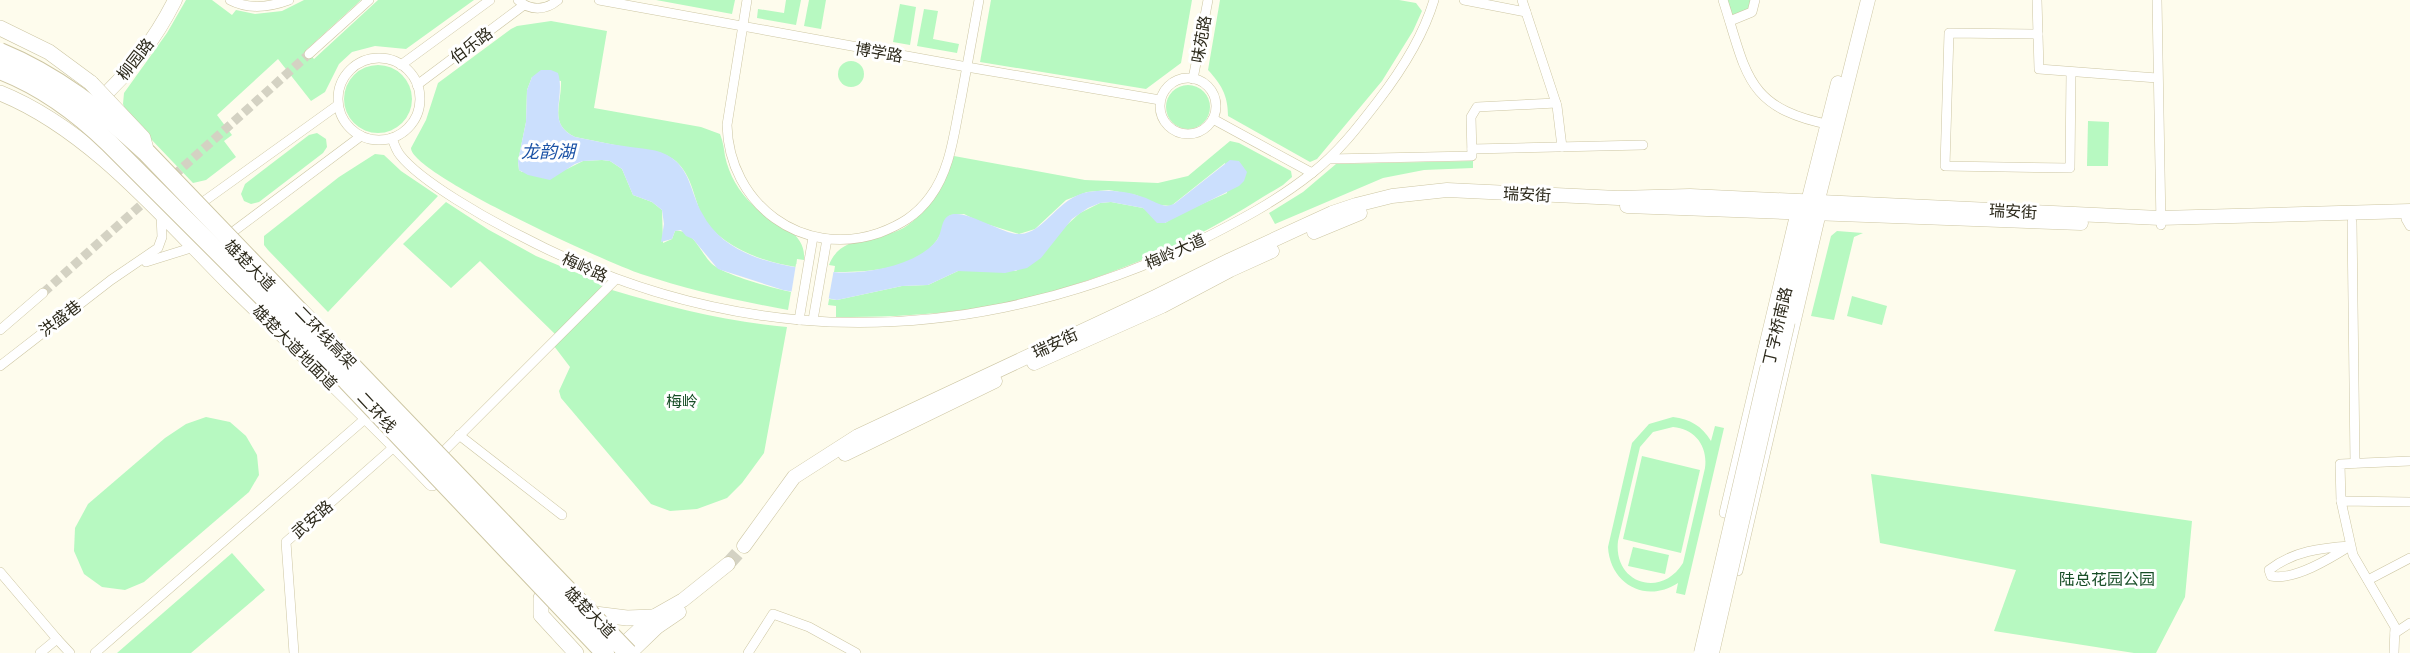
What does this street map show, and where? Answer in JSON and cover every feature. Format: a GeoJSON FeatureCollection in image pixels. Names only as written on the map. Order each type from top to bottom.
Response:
{"type":"FeatureCollection","features":[{"type":"Feature","properties":{"kind":"highway","name":"二环线高架"},"geometry":{"type":"LineString","coordinates":[[0,52],[41,70],[63,84],[83,98],[147,153],[622,650]]}},
{"type":"Feature","properties":{"kind":"highway","name":"二环线"},"geometry":{"type":"LineString","coordinates":[[0,70],[49,94],[85,120],[622,650]]}},
{"type":"Feature","properties":{"kind":"main road","name":"柳园路"},"geometry":{"type":"LineString","coordinates":[[86,111],[108,92],[150,42],[175,0]]}},
{"type":"Feature","properties":{"kind":"main road","name":"丁字桥南路"},"geometry":{"type":"LineString","coordinates":[[1832,125],[1859,0]]}},
{"type":"Feature","properties":{"kind":"main road","name":"丁字桥南路"},"geometry":{"type":"LineString","coordinates":[[1701,653],[1810,210],[1868,0]]}},
{"type":"Feature","properties":{"kind":"main road"},"geometry":{"type":"LineString","coordinates":[[0,28],[41,48],[91,83],[143,138],[147,153]]}},
{"type":"Feature","properties":{"kind":"main road","name":"雄楚大道"},"geometry":{"type":"LineString","coordinates":[[0,58],[24,67],[58,88],[195,208],[537,560],[595,614],[622,650]]}},
{"type":"Feature","properties":{"kind":"main road","name":"雄楚大道地面道"},"geometry":{"type":"LineString","coordinates":[[0,93],[52,120],[93,150],[161,214],[395,446],[593,653]]}},
{"type":"Feature","properties":{"kind":"main road","name":"瑞安街"},"geometry":{"type":"LineString","coordinates":[[746,547],[794,477],[858,436],[1230,260],[1356,205],[1422,192],[1457,190],[1580,197],[1690,196],[1810,210],[2160,221],[2352,222],[2409,219]]}},
{"type":"Feature","properties":{"kind":"main road","name":"瑞安街"},"geometry":{"type":"LineString","coordinates":[[2160,221],[2409,219]]}},
{"type":"Feature","properties":{"kind":"main road","name":"丁字桥南路"},"geometry":{"type":"LineString","coordinates":[[1712,653],[1784,318]]}},
{"type":"Feature","properties":{"kind":"main road"},"geometry":{"type":"LineString","coordinates":[[730,565],[695,600],[622,650],[653,616],[683,600],[730,565]]}},
{"type":"Feature","properties":{"kind":"main road"},"geometry":{"type":"LineString","coordinates":[[541,598],[541,615],[576,653]]}},
{"type":"Feature","properties":{"kind":"main road"},"geometry":{"type":"LineString","coordinates":[[595,614],[627,618],[653,616]]}},
{"type":"Feature","properties":{"kind":"street"},"geometry":{"type":"LineString","coordinates":[[231,0],[240,5],[259,7],[289,0]]}},
{"type":"Feature","properties":{"kind":"street"},"geometry":{"type":"LineString","coordinates":[[309,54],[369,0]]}},
{"type":"Feature","properties":{"kind":"street","name":"伯乐路"},"geometry":{"type":"LineString","coordinates":[[401,65],[490,0]]}},
{"type":"Feature","properties":{"kind":"street"},"geometry":{"type":"LineString","coordinates":[[521,3],[540,9],[558,0]]}},
{"type":"Feature","properties":{"kind":"street","name":"博学路"},"geometry":{"type":"LineString","coordinates":[[599,0],[1160,100]]}},
{"type":"Feature","properties":{"kind":"street"},"geometry":{"type":"LineString","coordinates":[[747,0],[727,125],[735,168],[743,186],[763,208],[781,221],[813,237],[826,239],[859,238],[892,228],[913,216],[930,198],[944,174],[949,158],[979,0]]}},
{"type":"Feature","properties":{"kind":"street","name":"味苑路"},"geometry":{"type":"LineString","coordinates":[[1193,79],[1208,0]]}},
{"type":"Feature","properties":{"kind":"street","name":"梅岭大道"},"geometry":{"type":"LineString","coordinates":[[813,320],[923,320],[988,311],[1058,295],[1125,272],[1184,248],[1261,209],[1329,159],[1360,124],[1395,77],[1421,32],[1434,0]]}},
{"type":"Feature","properties":{"kind":"street"},"geometry":{"type":"LineString","coordinates":[[1464,0],[1526,12]]}},
{"type":"Feature","properties":{"kind":"street"},"geometry":{"type":"LineString","coordinates":[[1522,0],[1556,103],[1562,147]]}},
{"type":"Feature","properties":{"kind":"street"},"geometry":{"type":"LineString","coordinates":[[1723,0],[1744,66],[1764,98],[1785,112],[1832,125]]}},
{"type":"Feature","properties":{"kind":"street"},"geometry":{"type":"LineString","coordinates":[[1730,21],[1752,12],[1755,0]]}},
{"type":"Feature","properties":{"kind":"street"},"geometry":{"type":"LineString","coordinates":[[2037,0],[2039,69],[2157,78]]}},
{"type":"Feature","properties":{"kind":"street"},"geometry":{"type":"LineString","coordinates":[[2157,0],[2160,221]]}},
{"type":"Feature","properties":{"kind":"street","name":"伯乐路"},"geometry":{"type":"LineString","coordinates":[[417,85],[521,3]]}},
{"type":"Feature","properties":{"kind":"street"},"geometry":{"type":"LineString","coordinates":[[2038,34],[1949,33],[1945,166],[2070,168],[2071,72]]}},
{"type":"Feature","properties":{"kind":"street"},"geometry":{"type":"LineString","coordinates":[[374,59],[393,61],[401,65],[408,70],[417,85],[420,94],[418,112],[408,128],[392,138],[376,140],[361,136],[345,123],[338,105],[338,96],[344,78],[357,65],[374,59]]}},
{"type":"Feature","properties":{"kind":"street"},"geometry":{"type":"LineString","coordinates":[[1193,79],[1206,85],[1214,96],[1216,110],[1206,128],[1196,133],[1178,133],[1168,127],[1162,117],[1160,100],[1171,84],[1179,80],[1193,79]]}},
{"type":"Feature","properties":{"kind":"street"},"geometry":{"type":"LineString","coordinates":[[1329,159],[1472,156],[1471,117],[1477,107],[1556,103]]}},
{"type":"Feature","properties":{"kind":"street"},"geometry":{"type":"LineString","coordinates":[[195,208],[338,105]]}},
{"type":"Feature","properties":{"kind":"street"},"geometry":{"type":"LineString","coordinates":[[1213,119],[1312,173]]}},
{"type":"Feature","properties":{"kind":"street"},"geometry":{"type":"LineString","coordinates":[[224,238],[361,136]]}},
{"type":"Feature","properties":{"kind":"street","name":"梅岭路"},"geometry":{"type":"LineString","coordinates":[[392,138],[398,153],[408,163],[431,182],[487,218],[556,254],[615,280],[696,303],[759,316],[813,320]]}},
{"type":"Feature","properties":{"kind":"street"},"geometry":{"type":"LineString","coordinates":[[1472,149],[1643,145]]}},
{"type":"Feature","properties":{"kind":"street"},"geometry":{"type":"LineString","coordinates":[[1738,571],[1751,518],[1810,210]]}},
{"type":"Feature","properties":{"kind":"street"},"geometry":{"type":"LineString","coordinates":[[1751,518],[1724,513],[1810,210]]}},
{"type":"Feature","properties":{"kind":"street","name":"洪盛巷"},"geometry":{"type":"LineString","coordinates":[[0,366],[160,245],[161,214]]}},
{"type":"Feature","properties":{"kind":"street"},"geometry":{"type":"LineString","coordinates":[[2352,222],[2355,463]]}},
{"type":"Feature","properties":{"kind":"street"},"geometry":{"type":"LineString","coordinates":[[799,320],[813,237]]}},
{"type":"Feature","properties":{"kind":"street"},"geometry":{"type":"LineString","coordinates":[[813,320],[826,239]]}},
{"type":"Feature","properties":{"kind":"street","name":"洪盛巷"},"geometry":{"type":"LineString","coordinates":[[122,273],[162,256],[194,247]]}},
{"type":"Feature","properties":{"kind":"street"},"geometry":{"type":"LineString","coordinates":[[438,457],[615,280]]}},
{"type":"Feature","properties":{"kind":"street"},"geometry":{"type":"LineString","coordinates":[[0,330],[43,293]]}},
{"type":"Feature","properties":{"kind":"street"},"geometry":{"type":"LineString","coordinates":[[95,653],[366,418]]}},
{"type":"Feature","properties":{"kind":"street"},"geometry":{"type":"LineString","coordinates":[[459,435],[562,515]]}},
{"type":"Feature","properties":{"kind":"street","name":"武安路"},"geometry":{"type":"LineString","coordinates":[[294,653],[286,542],[395,446]]}},
{"type":"Feature","properties":{"kind":"street"},"geometry":{"type":"LineString","coordinates":[[2394,653],[2395,627],[2350,546],[2341,501],[2340,464],[2410,461]]}},
{"type":"Feature","properties":{"kind":"street"},"geometry":{"type":"LineString","coordinates":[[2341,501],[2410,502]]}},
{"type":"Feature","properties":{"kind":"street"},"geometry":{"type":"LineString","coordinates":[[2350,546],[2330,558],[2288,575],[2271,576],[2269,570],[2279,562],[2300,554],[2317,549],[2350,546]]}},
{"type":"Feature","properties":{"kind":"street"},"geometry":{"type":"LineString","coordinates":[[2368,580],[2398,562],[2410,558]]}},
{"type":"Feature","properties":{"kind":"street"},"geometry":{"type":"LineString","coordinates":[[0,572],[70,653]]}},
{"type":"Feature","properties":{"kind":"street"},"geometry":{"type":"LineString","coordinates":[[748,653],[773,614],[809,627],[856,653]]}},
{"type":"Feature","properties":{"kind":"street"},"geometry":{"type":"LineString","coordinates":[[2395,633],[2410,623]]}},
{"type":"Feature","properties":{"kind":"street"},"geometry":{"type":"LineString","coordinates":[[40,653],[57,639]]}},
{"type":"Feature","properties":{"kind":"green space"},"geometry":{"type":"Polygon","coordinates":[[[186,0],[212,0],[232,15],[236,10],[255,14],[282,11],[304,0],[361,0],[306,50],[314,59],[378,0],[474,0],[406,49],[375,46],[352,52],[339,64],[325,92],[311,101],[278,59],[217,115],[232,135],[224,141],[236,157],[206,180],[193,183],[127,114],[123,104],[124,93],[167,33],[186,0]]]}},
{"type":"Feature","properties":{"kind":"green space"},"geometry":{"type":"Polygon","coordinates":[[[656,0],[735,0],[732,14],[656,0]]]}},
{"type":"Feature","properties":{"kind":"green space"},"geometry":{"type":"Polygon","coordinates":[[[786,0],[801,0],[796,25],[757,18],[758,9],[784,13],[786,0]]]}},
{"type":"Feature","properties":{"kind":"green space"},"geometry":{"type":"Polygon","coordinates":[[[809,0],[826,0],[821,29],[804,26],[809,0]]]}},
{"type":"Feature","properties":{"kind":"green space"},"geometry":{"type":"Polygon","coordinates":[[[991,0],[1192,0],[1181,63],[1146,89],[980,62],[991,0]]]}},
{"type":"Feature","properties":{"kind":"green space"},"geometry":{"type":"Polygon","coordinates":[[[1220,0],[1399,0],[1416,3],[1422,11],[1413,31],[1382,81],[1317,159],[1310,162],[1228,116],[1223,90],[1208,70],[1220,0]]]}},
{"type":"Feature","properties":{"kind":"green space"},"geometry":{"type":"Polygon","coordinates":[[[1723,0],[1755,0],[1752,12],[1730,21],[1723,0]]]}},
{"type":"Feature","properties":{"kind":"green space"},"geometry":{"type":"Polygon","coordinates":[[[900,4],[916,7],[910,45],[893,42],[900,4]]]}},
{"type":"Feature","properties":{"kind":"green space"},"geometry":{"type":"Polygon","coordinates":[[[924,9],[938,11],[933,39],[959,44],[957,53],[917,46],[924,9]]]}},
{"type":"Feature","properties":{"kind":"green space"},"geometry":{"type":"Polygon","coordinates":[[[551,21],[607,31],[594,108],[701,127],[720,134],[729,170],[743,195],[753,205],[794,234],[800,241],[804,260],[797,259],[796,267],[783,265],[755,256],[728,242],[707,223],[687,176],[679,164],[662,153],[575,137],[567,132],[559,120],[558,113],[561,81],[532,77],[527,90],[526,122],[518,161],[519,170],[522,172],[567,169],[583,161],[610,161],[622,169],[633,195],[652,202],[662,210],[663,243],[672,239],[675,231],[686,233],[717,268],[749,281],[791,292],[788,310],[695,290],[641,274],[514,217],[442,177],[420,160],[411,148],[426,120],[438,83],[511,29],[551,21]]]}},
{"type":"Feature","properties":{"kind":"green space"},"geometry":{"type":"Polygon","coordinates":[[[851,61],[860,65],[864,74],[860,83],[851,87],[842,83],[838,74],[842,65],[851,61]]]}},
{"type":"Feature","properties":{"kind":"green space"},"geometry":{"type":"Polygon","coordinates":[[[378,65],[391,68],[402,75],[409,86],[412,99],[409,112],[402,123],[391,130],[378,133],[365,130],[354,123],[347,112],[344,99],[347,86],[354,75],[365,68],[378,65]]]}},
{"type":"Feature","properties":{"kind":"green space"},"geometry":{"type":"Polygon","coordinates":[[[1188,85],[1197,86],[1204,91],[1209,98],[1209,116],[1204,123],[1197,128],[1188,129],[1179,128],[1172,123],[1167,116],[1166,107],[1167,98],[1172,91],[1179,86],[1188,85]]]}},
{"type":"Feature","properties":{"kind":"green space"},"geometry":{"type":"Polygon","coordinates":[[[2088,121],[2109,122],[2108,166],[2087,166],[2088,121]]]}},
{"type":"Feature","properties":{"kind":"green space"},"geometry":{"type":"Polygon","coordinates":[[[317,133],[326,139],[327,147],[323,153],[259,202],[251,204],[244,201],[241,194],[245,184],[309,135],[317,133]]]}},
{"type":"Feature","properties":{"kind":"green space"},"geometry":{"type":"Polygon","coordinates":[[[1230,141],[1239,143],[1291,171],[1292,177],[1283,185],[1222,222],[1142,260],[1050,292],[955,311],[895,316],[836,317],[836,306],[828,305],[829,299],[837,300],[902,286],[928,285],[958,271],[1016,271],[1080,213],[1100,203],[1111,202],[1143,208],[1165,223],[1179,214],[1227,193],[1225,163],[1171,206],[1160,205],[1136,195],[1109,190],[1087,192],[1066,200],[1035,229],[1019,234],[980,222],[964,214],[950,215],[937,240],[917,258],[876,270],[834,272],[835,266],[829,265],[835,254],[843,247],[853,242],[898,231],[924,211],[936,194],[954,156],[1085,180],[1158,183],[1188,176],[1230,141]]]}},
{"type":"Feature","properties":{"kind":"green space"},"geometry":{"type":"Polygon","coordinates":[[[375,154],[384,155],[401,171],[438,196],[328,312],[268,250],[264,245],[264,236],[339,177],[375,154]]]}},
{"type":"Feature","properties":{"kind":"green space"},"geometry":{"type":"Polygon","coordinates":[[[1473,161],[1473,168],[1424,170],[1383,178],[1275,224],[1269,213],[1303,192],[1336,164],[1473,161]]]}},
{"type":"Feature","properties":{"kind":"green space"},"geometry":{"type":"Polygon","coordinates":[[[446,202],[489,230],[536,256],[606,285],[556,335],[480,261],[451,288],[403,244],[446,202]]]}},
{"type":"Feature","properties":{"kind":"green space"},"geometry":{"type":"Polygon","coordinates":[[[1837,231],[1863,233],[1854,237],[1834,320],[1811,316],[1831,236],[1837,231]]]}},
{"type":"Feature","properties":{"kind":"green space","name":"梅岭"},"geometry":{"type":"Polygon","coordinates":[[[612,290],[699,313],[743,322],[787,327],[764,453],[742,483],[727,498],[697,509],[670,511],[651,504],[561,398],[559,391],[570,367],[554,346],[612,290]]]}},
{"type":"Feature","properties":{"kind":"green space"},"geometry":{"type":"Polygon","coordinates":[[[1852,296],[1887,306],[1882,325],[1847,316],[1852,296]]]}},
{"type":"Feature","properties":{"kind":"green space"},"geometry":{"type":"Polygon","coordinates":[[[206,417],[230,422],[246,436],[257,455],[259,475],[249,492],[144,582],[125,590],[102,587],[84,574],[74,551],[75,528],[88,504],[165,438],[186,424],[206,417]]]}},
{"type":"Feature","properties":{"kind":"green space"},"geometry":{"type":"Polygon","coordinates":[[[1673,417],[1685,419],[1700,427],[1711,441],[1715,426],[1724,428],[1685,595],[1676,593],[1678,583],[1666,589],[1654,591],[1642,591],[1632,587],[1615,571],[1610,560],[1608,547],[1632,443],[1649,424],[1673,417]],[[1673,427],[1653,432],[1640,447],[1618,541],[1618,555],[1623,567],[1631,576],[1640,581],[1651,583],[1663,581],[1674,574],[1683,563],[1705,460],[1698,440],[1681,428],[1673,427]]]}},
{"type":"Feature","properties":{"kind":"green space"},"geometry":{"type":"Polygon","coordinates":[[[1642,456],[1700,470],[1681,553],[1623,539],[1642,456]]]}},
{"type":"Feature","properties":{"kind":"green space","name":"陆总花园公园"},"geometry":{"type":"Polygon","coordinates":[[[1871,474],[2192,521],[2185,597],[2156,653],[2134,653],[1994,631],[2016,570],[1880,543],[1871,474]]]}},
{"type":"Feature","properties":{"kind":"green space"},"geometry":{"type":"Polygon","coordinates":[[[1633,547],[1669,555],[1665,574],[1628,566],[1633,547]]]}},
{"type":"Feature","properties":{"kind":"green space"},"geometry":{"type":"Polygon","coordinates":[[[232,553],[265,590],[191,653],[117,653],[232,553]]]}},
{"type":"Feature","properties":{"kind":"water","name":"龙韵湖"},"geometry":{"type":"Polygon","coordinates":[[[541,70],[558,73],[559,117],[566,131],[575,137],[649,149],[667,155],[683,170],[702,213],[713,229],[726,241],[759,258],[796,267],[846,273],[889,267],[928,249],[937,240],[946,218],[955,214],[1020,234],[1037,228],[1077,195],[1095,191],[1125,192],[1167,206],[1174,204],[1230,160],[1239,161],[1247,172],[1244,181],[1239,186],[1165,223],[1157,223],[1143,208],[1111,202],[1100,203],[1088,208],[1072,219],[1041,258],[1027,268],[1005,273],[958,271],[928,285],[902,286],[837,300],[783,290],[718,269],[693,239],[681,230],[675,231],[672,239],[661,242],[664,224],[662,210],[652,202],[633,195],[622,169],[610,161],[583,161],[550,180],[528,175],[519,170],[518,161],[526,122],[527,90],[532,77],[541,70]]]}},
{"type":"Feature","properties":{"kind":"pier"},"geometry":{"type":"Polygon","coordinates":[[[796,264],[834,269],[828,302],[791,295],[796,264]]]}},
{"type":"Feature","properties":{"kind":"tunnel"},"geometry":{"type":"LineString","coordinates":[[43,293],[309,54]]}},
{"type":"Feature","properties":{"kind":"tunnel"},"geometry":{"type":"LineString","coordinates":[[728,564],[744,546]]}}]}
